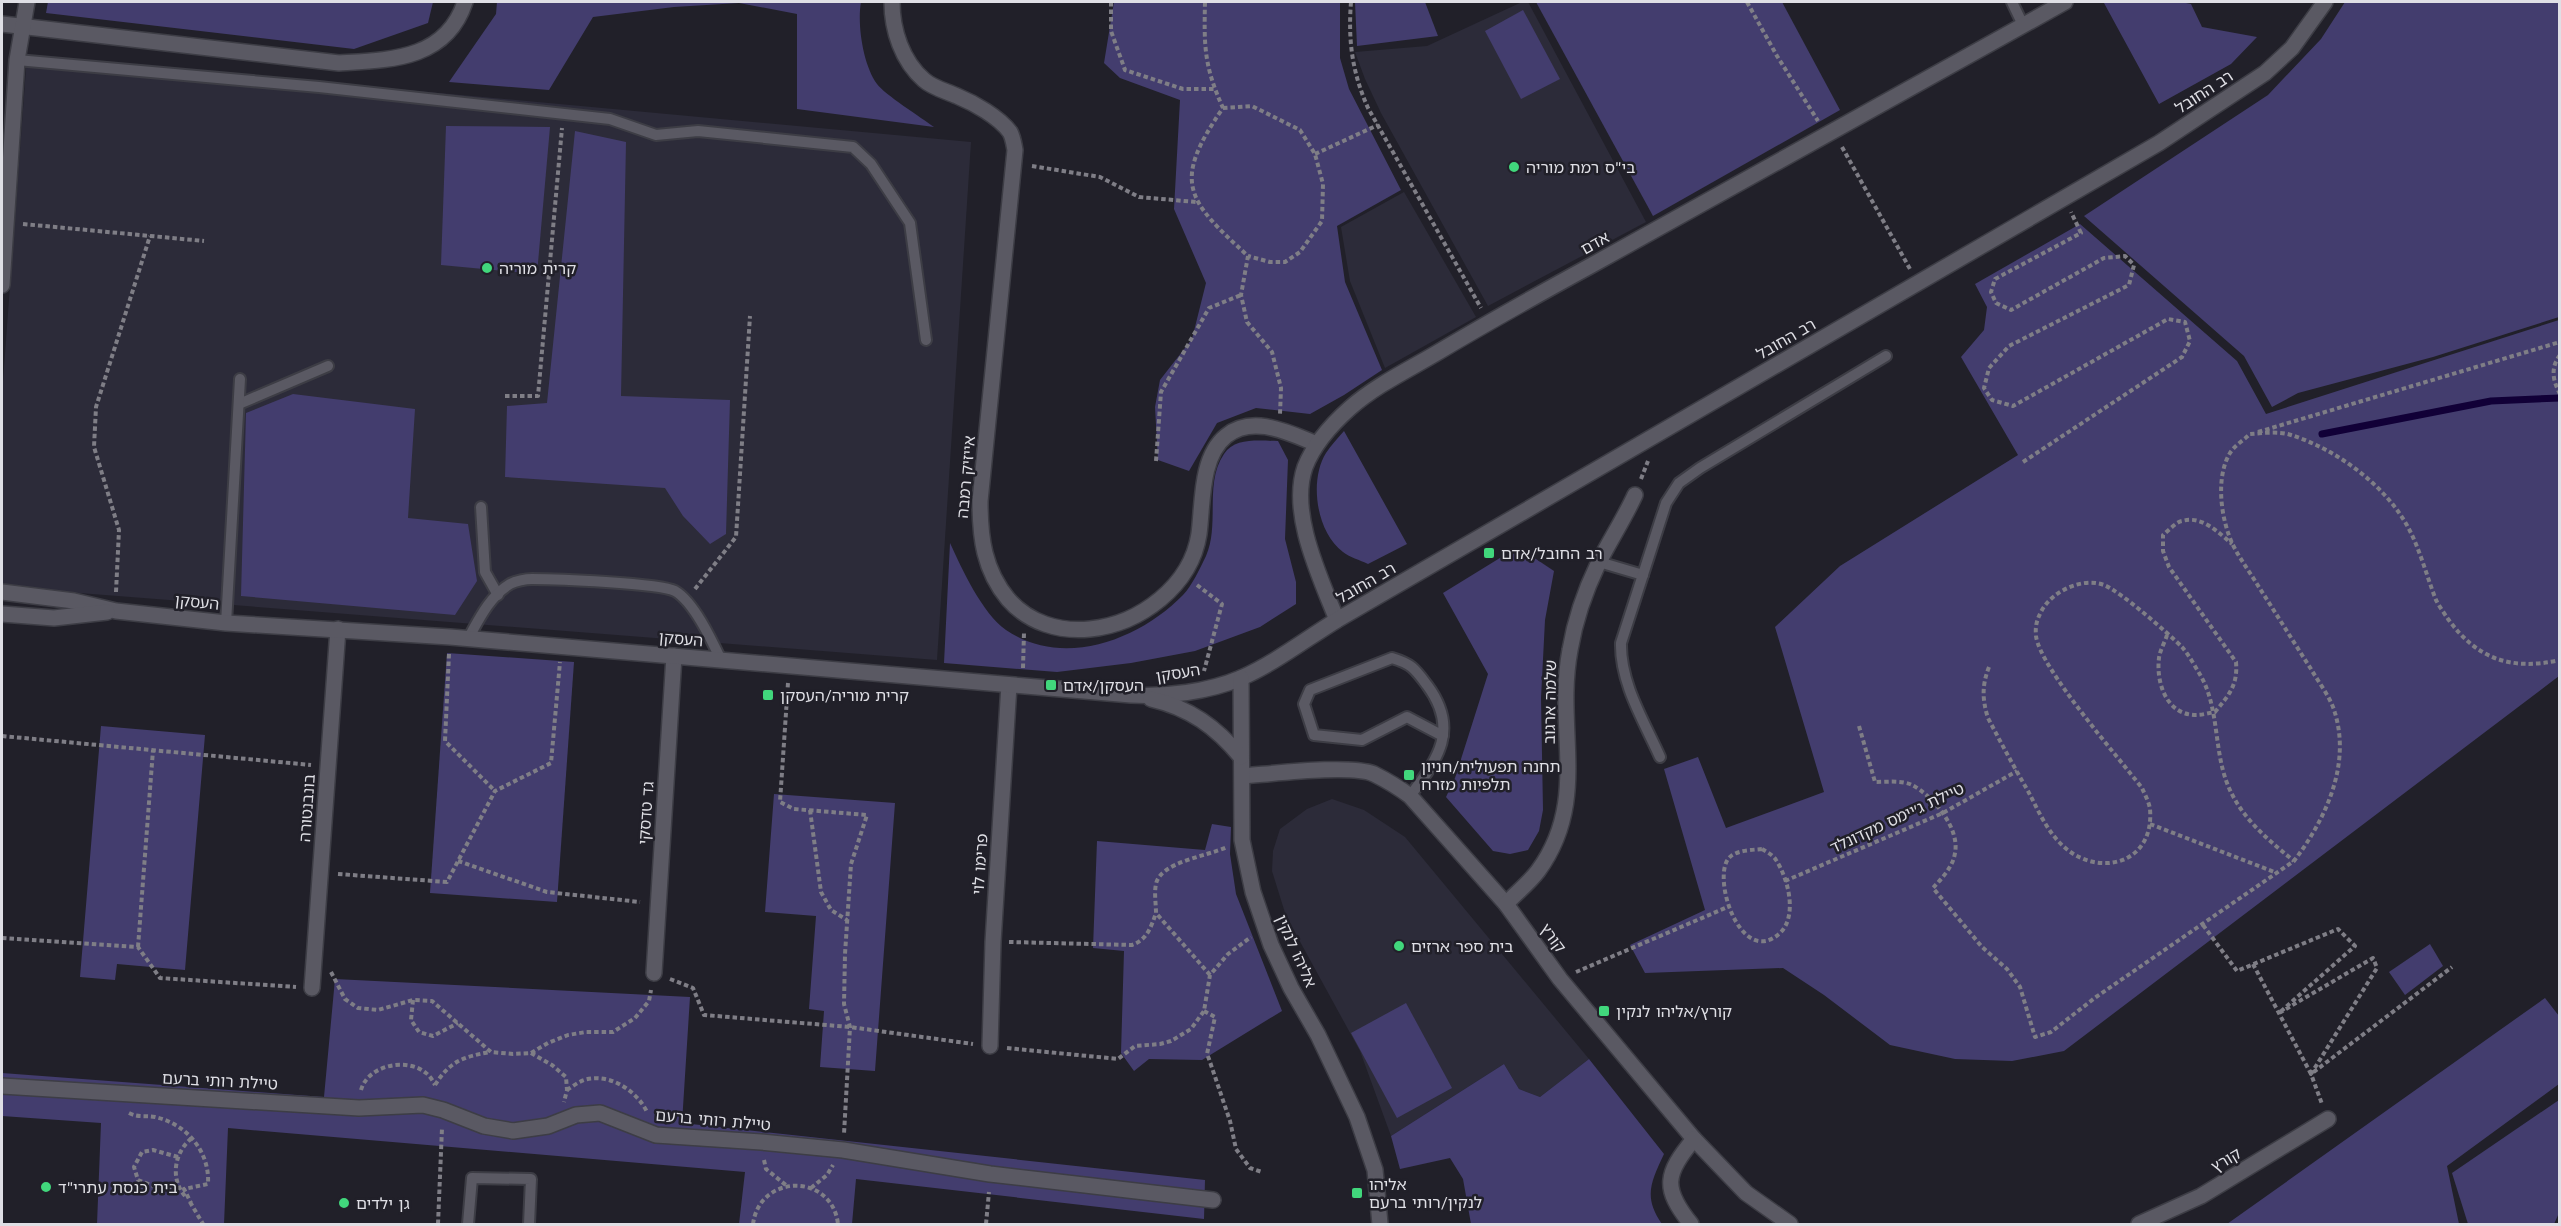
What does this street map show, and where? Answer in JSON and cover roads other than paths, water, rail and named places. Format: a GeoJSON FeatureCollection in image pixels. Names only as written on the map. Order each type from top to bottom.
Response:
{"type":"FeatureCollection","features":[{"type":"Feature","properties":{"kind":"street"},"geometry":{"type":"LineString","coordinates":[[2,285],[17,60],[27,2]]}},
{"type":"Feature","properties":{"kind":"street"},"geometry":{"type":"LineString","coordinates":[[2,24],[339,63],[412,56],[440,39],[461,16],[465,2]]}},
{"type":"Feature","properties":{"kind":"street","name":"אייזיק רמבה"},"geometry":{"type":"LineString","coordinates":[[892,2],[892,15],[898,42],[910,64],[924,81],[976,106],[1010,133],[1015,150],[980,501],[980,530],[983,552],[991,574],[1015,608],[1052,627],[1073,630],[1104,627],[1146,612],[1182,573],[1198,537],[1208,469],[1215,448],[1227,435],[1245,427],[1262,426],[1279,429],[1317,444]]}},
{"type":"Feature","properties":{"kind":"street","name":"אדם"},"geometry":{"type":"LineString","coordinates":[[1337,620],[1318,573],[1302,519],[1301,497],[1305,468],[1317,444],[1351,408],[1381,385],[1489,322],[2065,2]]}},
{"type":"Feature","properties":{"kind":"street","name":"רב החובל"},"geometry":{"type":"LineString","coordinates":[[1241,678],[2158,143],[2265,73],[2292,48],[2325,2]]}},
{"type":"Feature","properties":{"kind":"street","name":"שלמה ארגוב"},"geometry":{"type":"LineString","coordinates":[[1506,904],[1536,873],[1561,830],[1569,791],[1565,710],[1569,652],[1580,607],[1599,562],[1622,525],[1635,495]]}},
{"type":"Feature","properties":{"kind":"street","name":"העסקן"},"geometry":{"type":"LineString","coordinates":[[2,592],[55,598],[116,611],[226,623],[450,637],[1131,695],[1162,695],[1199,689],[1241,678]]}},
{"type":"Feature","properties":{"kind":"street","name":"העסקן"},"geometry":{"type":"LineString","coordinates":[[2,614],[54,618],[116,611]]}},
{"type":"Feature","properties":{"kind":"street","name":"בונבנטורה"},"geometry":{"type":"LineString","coordinates":[[312,988],[338,629]]}},
{"type":"Feature","properties":{"kind":"street","name":"גד טדסקי"},"geometry":{"type":"LineString","coordinates":[[654,973],[674,656]]}},
{"type":"Feature","properties":{"kind":"street","name":"אליהו לנקין"},"geometry":{"type":"LineString","coordinates":[[1241,678],[1242,840],[1253,892],[1271,945],[1335,1070],[1359,1124],[1375,1170],[1380,1224]]}},
{"type":"Feature","properties":{"kind":"street","name":"פרימו לוי"},"geometry":{"type":"LineString","coordinates":[[990,1046],[993,942],[1016,686]]}},
{"type":"Feature","properties":{"kind":"street"},"geometry":{"type":"LineString","coordinates":[[1131,695],[1166,702],[1205,720],[1222,734],[1241,757]]}},
{"type":"Feature","properties":{"kind":"street","name":"קורץ"},"geometry":{"type":"LineString","coordinates":[[1243,776],[1344,769],[1373,774],[1394,784],[1410,796],[1506,904],[1560,979],[1694,1139],[1746,1193],[1790,1224]]}},
{"type":"Feature","properties":{"kind":"street","name":"טיילת רותי ברעם"},"geometry":{"type":"LineString","coordinates":[[2,1086],[359,1108],[423,1105],[439,1108],[484,1126],[513,1131],[557,1122],[576,1115],[600,1113],[656,1135],[843,1150],[990,1174],[1213,1200]]}},
{"type":"Feature","properties":{"kind":"street","name":"קורץ"},"geometry":{"type":"LineString","coordinates":[[2139,1224],[2201,1196],[2328,1119]]}},
{"type":"Feature","properties":{"kind":"street"},"geometry":{"type":"LineString","coordinates":[[1691,1224],[1678,1208],[1670,1187],[1671,1172],[1694,1139]]}},
{"type":"Feature","properties":{"kind":"lane"},"geometry":{"type":"LineString","coordinates":[[2012,2],[2023,25]]}},
{"type":"Feature","properties":{"kind":"lane"},"geometry":{"type":"LineString","coordinates":[[17,60],[319,87],[610,119],[656,135],[698,131],[853,147],[871,164],[910,223],[926,340]]}},
{"type":"Feature","properties":{"kind":"lane"},"geometry":{"type":"LineString","coordinates":[[1660,758],[1627,683],[1620,656],[1621,643],[1666,503],[1679,483],[1886,356]]}},
{"type":"Feature","properties":{"kind":"lane"},"geometry":{"type":"LineString","coordinates":[[239,404],[328,366]]}},
{"type":"Feature","properties":{"kind":"lane"},"geometry":{"type":"LineString","coordinates":[[226,623],[240,379]]}},
{"type":"Feature","properties":{"kind":"lane"},"geometry":{"type":"LineString","coordinates":[[481,507],[485,572],[498,595]]}},
{"type":"Feature","properties":{"kind":"lane"},"geometry":{"type":"LineString","coordinates":[[1599,562],[1642,575]]}},
{"type":"Feature","properties":{"kind":"lane"},"geometry":{"type":"LineString","coordinates":[[468,639],[485,609],[510,584],[530,579],[650,586],[675,591],[703,622],[721,660]]}},
{"type":"Feature","properties":{"kind":"lane"},"geometry":{"type":"LineString","coordinates":[[1410,796],[1434,764],[1443,736],[1444,716],[1430,689],[1412,666],[1392,658],[1310,690],[1304,704],[1314,735],[1362,740],[1407,717],[1443,736]]}},
{"type":"Feature","properties":{"kind":"lane"},"geometry":{"type":"LineString","coordinates":[[468,1224],[472,1178],[531,1179],[529,1224]]}},
{"type":"Feature","properties":{"kind":"waterway"},"geometry":{"type":"LineString","coordinates":[[2322,434],[2491,401],[2560,398]]}},
{"type":"Feature","properties":{"kind":"place","name":"בי\"ס רמת מוריה"},"geometry":{"type":"Point","coordinates":[1514,167]}},
{"type":"Feature","properties":{"kind":"place","name":"קרית מוריה"},"geometry":{"type":"Point","coordinates":[487,268]}},
{"type":"Feature","properties":{"kind":"place","name":"רב החובל/אדם"},"geometry":{"type":"Point","coordinates":[1489,553]}},
{"type":"Feature","properties":{"kind":"place","name":"העסקן/אדם"},"geometry":{"type":"Point","coordinates":[1051,685]}},
{"type":"Feature","properties":{"kind":"place","name":"קרית מוריה/העסקן"},"geometry":{"type":"Point","coordinates":[768,695]}},
{"type":"Feature","properties":{"kind":"place","name":"תחנה תפעולית/חניון תלפיות מזרח"},"geometry":{"type":"Point","coordinates":[1409,775]}},
{"type":"Feature","properties":{"kind":"place","name":"בית ספר ארזים"},"geometry":{"type":"Point","coordinates":[1399,946]}},
{"type":"Feature","properties":{"kind":"place","name":"קורץ/אליהו לנקין"},"geometry":{"type":"Point","coordinates":[1604,1011]}},
{"type":"Feature","properties":{"kind":"place","name":"בית כנסת עתרי\"ד"},"geometry":{"type":"Point","coordinates":[46,1187]}},
{"type":"Feature","properties":{"kind":"place","name":"אליהו לנקין/רותי ברעם"},"geometry":{"type":"Point","coordinates":[1357,1193]}},
{"type":"Feature","properties":{"kind":"place","name":"גן ילדים"},"geometry":{"type":"Point","coordinates":[344,1203]}}]}
